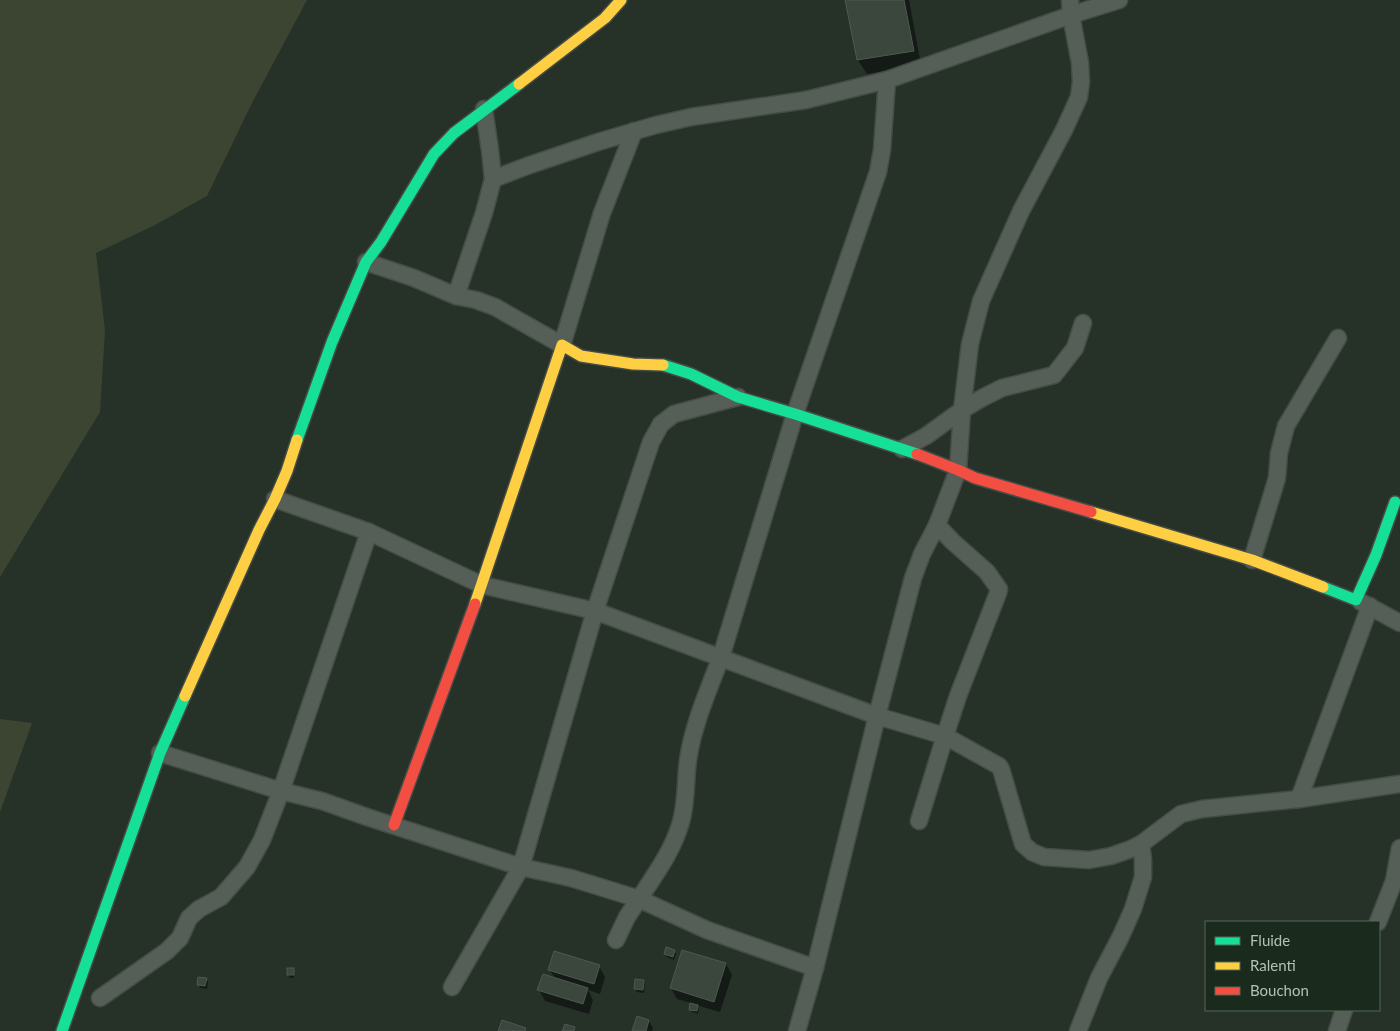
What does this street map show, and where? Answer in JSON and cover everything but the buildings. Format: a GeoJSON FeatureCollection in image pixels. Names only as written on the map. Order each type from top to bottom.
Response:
{"type":"FeatureCollection","features":[{"type":"Feature","properties":{"kind":"street"},"geometry":{"type":"LineString","coordinates":[[62,1031],[160,753],[255,538],[287,471],[332,342],[366,262],[411,194],[434,154],[454,133],[605,18],[620,0]]}},
{"type":"Feature","properties":{"kind":"street"},"geometry":{"type":"LineString","coordinates":[[493,179],[527,166],[656,125],[691,117],[806,100],[888,80],[1070,8],[1119,0]]}},
{"type":"Feature","properties":{"kind":"street"},"geometry":{"type":"LineString","coordinates":[[797,1031],[815,968],[913,578],[922,554],[937,525],[958,470],[962,410],[970,344],[981,301],[1021,211],[1064,130],[1079,97],[1081,82],[1080,63],[1070,8]]}},
{"type":"Feature","properties":{"kind":"street"},"geometry":{"type":"LineString","coordinates":[[616,940],[627,917],[667,854],[680,825],[692,741],[706,696],[721,658],[795,414],[878,172],[882,150],[888,80]]}},
{"type":"Feature","properties":{"kind":"street"},"geometry":{"type":"LineString","coordinates":[[456,296],[484,213],[493,179],[484,110]]}},
{"type":"Feature","properties":{"kind":"street"},"geometry":{"type":"LineString","coordinates":[[394,825],[482,585],[562,345],[602,213],[634,131]]}},
{"type":"Feature","properties":{"kind":"street"},"geometry":{"type":"LineString","coordinates":[[366,262],[414,278],[456,296],[495,306],[581,356],[633,364],[668,366],[691,374],[738,397],[902,449],[1011,490],[1252,560],[1363,603],[1400,623]]}},
{"type":"Feature","properties":{"kind":"street"},"geometry":{"type":"LineString","coordinates":[[902,449],[926,436],[962,410],[1002,388],[1054,375],[1075,348],[1083,323]]}},
{"type":"Feature","properties":{"kind":"street"},"geometry":{"type":"LineString","coordinates":[[1252,560],[1277,478],[1286,426],[1338,338]]}},
{"type":"Feature","properties":{"kind":"street"},"geometry":{"type":"LineString","coordinates":[[452,987],[521,867],[595,611],[651,442],[661,424],[674,414],[738,397]]}},
{"type":"Feature","properties":{"kind":"street"},"geometry":{"type":"LineString","coordinates":[[275,499],[369,532],[482,585],[595,611],[877,716],[945,736],[999,766],[1023,844],[1032,852],[1044,858],[1089,860],[1111,856],[1141,844],[1182,814],[1202,809],[1299,799],[1400,784]]}},
{"type":"Feature","properties":{"kind":"street"},"geometry":{"type":"LineString","coordinates":[[1299,799],[1363,603],[1376,555],[1395,502]]}},
{"type":"Feature","properties":{"kind":"street"},"geometry":{"type":"LineString","coordinates":[[919,821],[958,696],[999,589],[987,572],[937,525]]}},
{"type":"Feature","properties":{"kind":"street"},"geometry":{"type":"LineString","coordinates":[[100,998],[167,951],[180,938],[189,918],[199,909],[221,897],[247,867],[262,840],[281,791],[369,532]]}},
{"type":"Feature","properties":{"kind":"street"},"geometry":{"type":"LineString","coordinates":[[160,753],[281,791],[322,801],[367,818],[394,825],[521,867],[572,878],[639,900],[707,930],[815,968]]}},
{"type":"Feature","properties":{"kind":"street"},"geometry":{"type":"LineString","coordinates":[[1078,1031],[1099,978],[1133,908],[1143,877],[1141,844]]}},
{"type":"Feature","properties":{"kind":"street"},"geometry":{"type":"LineString","coordinates":[[1378,921],[1394,880],[1400,848]]}},
{"type":"Feature","properties":{"kind":"street"},"geometry":{"type":"LineString","coordinates":[[1337,1031],[1344,1011]]}},
{"type":"Feature","properties":{"kind":"green space"},"geometry":{"type":"Polygon","coordinates":[[[0,0],[307,0],[253,101],[207,196],[155,225],[96,253],[105,330],[100,412],[0,577],[0,0]]]}},
{"type":"Feature","properties":{"kind":"green space"},"geometry":{"type":"Polygon","coordinates":[[[0,719],[32,723],[0,812],[0,719]]]}},
{"type":"Feature","properties":{"kind":"traffic: fast"},"geometry":{"type":"LineString","coordinates":[[297,440],[332,342],[366,262],[381,242],[434,154],[454,133],[519,84]]}},
{"type":"Feature","properties":{"kind":"traffic: fast"},"geometry":{"type":"LineString","coordinates":[[663,365],[691,374],[738,397],[917,454]]}},
{"type":"Feature","properties":{"kind":"traffic: fast"},"geometry":{"type":"LineString","coordinates":[[1323,587],[1356,600],[1376,555],[1395,502]]}},
{"type":"Feature","properties":{"kind":"traffic: fast"},"geometry":{"type":"LineString","coordinates":[[62,1031],[160,753],[185,696]]}},
{"type":"Feature","properties":{"kind":"traffic: slow"},"geometry":{"type":"LineString","coordinates":[[519,84],[605,18],[621,0]]}},
{"type":"Feature","properties":{"kind":"traffic: slow"},"geometry":{"type":"LineString","coordinates":[[475,604],[562,345],[581,356],[633,364],[663,365]]}},
{"type":"Feature","properties":{"kind":"traffic: slow"},"geometry":{"type":"LineString","coordinates":[[185,696],[259,530],[275,499],[297,440]]}},
{"type":"Feature","properties":{"kind":"traffic: slow"},"geometry":{"type":"LineString","coordinates":[[1091,512],[1252,560],[1323,587]]}},
{"type":"Feature","properties":{"kind":"traffic: jam"},"geometry":{"type":"LineString","coordinates":[[917,454],[975,478],[1091,512]]}},
{"type":"Feature","properties":{"kind":"traffic: jam"},"geometry":{"type":"LineString","coordinates":[[394,825],[475,604]]}}]}
